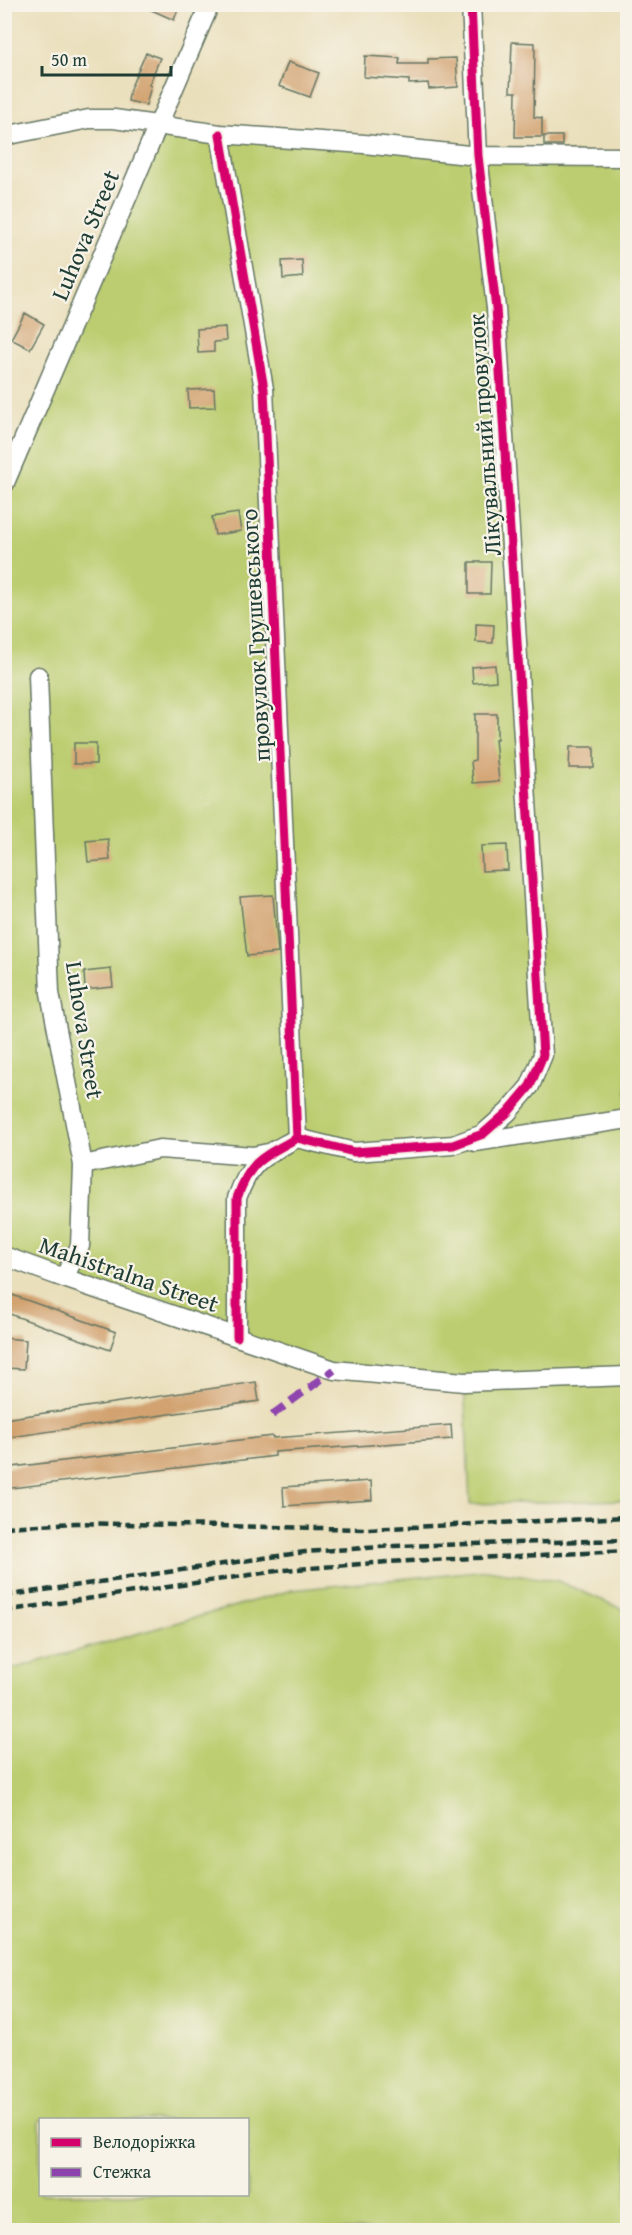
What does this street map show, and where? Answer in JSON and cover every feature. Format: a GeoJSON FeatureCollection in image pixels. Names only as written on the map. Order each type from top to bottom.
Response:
{"type":"FeatureCollection","features":[{"type":"Feature","properties":{"kind":"street","name":"Luhova Street"},"geometry":{"type":"LineString","coordinates":[[4,485],[210,4]]}},
{"type":"Feature","properties":{"kind":"street","name":"Лікувальний провулок"},"geometry":{"type":"LineString","coordinates":[[453,1145],[483,1134],[508,1112],[530,1086],[543,1055],[496,308],[478,156],[471,4]]}},
{"type":"Feature","properties":{"kind":"street"},"geometry":{"type":"LineString","coordinates":[[4,136],[89,119],[114,119],[220,134],[364,144],[478,156],[627,158]]}},
{"type":"Feature","properties":{"kind":"street","name":"провулок Грушевського"},"geometry":{"type":"LineString","coordinates":[[220,134],[264,389],[297,1138]]}},
{"type":"Feature","properties":{"kind":"street","name":"Luhova Street"},"geometry":{"type":"LineString","coordinates":[[38,676],[50,993],[83,1165],[80,1246],[64,1278]]}},
{"type":"Feature","properties":{"kind":"street"},"geometry":{"type":"LineString","coordinates":[[237,1337],[237,1198],[243,1180],[253,1165],[297,1138],[354,1152],[453,1145],[627,1119]]}},
{"type":"Feature","properties":{"kind":"street"},"geometry":{"type":"LineString","coordinates":[[83,1165],[160,1149],[253,1156],[273,1152]]}},
{"type":"Feature","properties":{"kind":"street","name":"Mahistralna Street"},"geometry":{"type":"LineString","coordinates":[[4,1256],[334,1370],[464,1382],[627,1376]]}},
{"type":"Feature","properties":{"kind":"green space"},"geometry":{"type":"Polygon","coordinates":[[[157,126],[627,157],[627,1500],[470,1504],[464,1382],[334,1370],[5,1256],[5,485],[157,126]]]}},
{"type":"Feature","properties":{"kind":"green space"},"geometry":{"type":"Polygon","coordinates":[[[487,1570],[558,1581],[627,1611],[627,2230],[5,2230],[5,1671],[292,1590],[487,1570]]]}},
{"type":"Feature","properties":{"kind":"building"},"geometry":{"type":"Polygon","coordinates":[[[138,4],[180,4],[174,20],[138,4]]]}},
{"type":"Feature","properties":{"kind":"building"},"geometry":{"type":"Polygon","coordinates":[[[512,42],[535,43],[534,117],[542,118],[542,137],[515,137],[516,92],[510,92],[512,42]]]}},
{"type":"Feature","properties":{"kind":"building"},"geometry":{"type":"Polygon","coordinates":[[[146,53],[160,58],[149,85],[151,86],[146,105],[128,101],[130,89],[146,53]]]}},
{"type":"Feature","properties":{"kind":"building"},"geometry":{"type":"Polygon","coordinates":[[[365,56],[400,58],[399,64],[428,64],[428,59],[456,58],[458,87],[429,89],[428,83],[409,84],[409,80],[364,77],[365,56]]]}},
{"type":"Feature","properties":{"kind":"building"},"geometry":{"type":"Polygon","coordinates":[[[288,62],[319,73],[310,97],[279,86],[288,62]]]}},
{"type":"Feature","properties":{"kind":"building"},"geometry":{"type":"Polygon","coordinates":[[[544,136],[562,136],[562,145],[544,145],[544,136]]]}},
{"type":"Feature","properties":{"kind":"building"},"geometry":{"type":"Polygon","coordinates":[[[302,260],[303,277],[283,279],[282,261],[302,260]]]}},
{"type":"Feature","properties":{"kind":"building"},"geometry":{"type":"Polygon","coordinates":[[[25,313],[44,324],[30,349],[11,339],[25,313]]]}},
{"type":"Feature","properties":{"kind":"building"},"geometry":{"type":"Polygon","coordinates":[[[225,327],[226,341],[214,342],[214,352],[198,353],[197,329],[225,327]]]}},
{"type":"Feature","properties":{"kind":"building"},"geometry":{"type":"Polygon","coordinates":[[[214,389],[215,407],[189,408],[188,390],[214,389]]]}},
{"type":"Feature","properties":{"kind":"building"},"geometry":{"type":"Polygon","coordinates":[[[238,513],[241,531],[215,535],[212,517],[238,513]]]}},
{"type":"Feature","properties":{"kind":"building"},"geometry":{"type":"Polygon","coordinates":[[[469,562],[491,562],[490,594],[469,594],[469,562]]]}},
{"type":"Feature","properties":{"kind":"building"},"geometry":{"type":"Polygon","coordinates":[[[476,624],[494,625],[493,643],[476,642],[476,624]]]}},
{"type":"Feature","properties":{"kind":"building"},"geometry":{"type":"Polygon","coordinates":[[[495,665],[496,681],[473,683],[472,667],[495,665]]]}},
{"type":"Feature","properties":{"kind":"building"},"geometry":{"type":"Polygon","coordinates":[[[475,714],[497,714],[497,739],[495,739],[499,781],[473,783],[471,761],[475,760],[475,714]]]}},
{"type":"Feature","properties":{"kind":"building"},"geometry":{"type":"Polygon","coordinates":[[[74,743],[96,743],[96,764],[74,764],[74,743]]]}},
{"type":"Feature","properties":{"kind":"building"},"geometry":{"type":"Polygon","coordinates":[[[570,747],[594,747],[594,768],[569,768],[570,747]]]}},
{"type":"Feature","properties":{"kind":"building"},"geometry":{"type":"Polygon","coordinates":[[[108,839],[110,860],[88,862],[86,841],[108,839]]]}},
{"type":"Feature","properties":{"kind":"building"},"geometry":{"type":"Polygon","coordinates":[[[507,845],[508,870],[482,871],[481,846],[507,845]]]}},
{"type":"Feature","properties":{"kind":"building"},"geometry":{"type":"Polygon","coordinates":[[[273,895],[278,953],[247,956],[240,897],[273,895]]]}},
{"type":"Feature","properties":{"kind":"building"},"geometry":{"type":"Polygon","coordinates":[[[111,969],[113,987],[85,990],[84,972],[111,969]]]}},
{"type":"Feature","properties":{"kind":"building"},"geometry":{"type":"Polygon","coordinates":[[[4,1292],[116,1332],[110,1350],[4,1312],[4,1292]]]}},
{"type":"Feature","properties":{"kind":"building"},"geometry":{"type":"Polygon","coordinates":[[[4,1338],[26,1340],[24,1369],[4,1368],[4,1338]]]}},
{"type":"Feature","properties":{"kind":"building"},"geometry":{"type":"Polygon","coordinates":[[[256,1382],[259,1401],[4,1438],[4,1419],[256,1382]]]}},
{"type":"Feature","properties":{"kind":"building"},"geometry":{"type":"Polygon","coordinates":[[[451,1425],[452,1439],[275,1452],[275,1456],[4,1489],[4,1468],[273,1436],[273,1438],[451,1425]]]}},
{"type":"Feature","properties":{"kind":"building"},"geometry":{"type":"Polygon","coordinates":[[[371,1481],[372,1500],[284,1506],[283,1487],[371,1481]]]}},
{"type":"Feature","properties":{"kind":"railway"},"geometry":{"type":"LineString","coordinates":[[4,1527],[75,1523],[368,1529],[628,1517]]}},
{"type":"Feature","properties":{"kind":"railway"},"geometry":{"type":"LineString","coordinates":[[4,1596],[305,1552],[395,1546],[628,1540]]}},
{"type":"Feature","properties":{"kind":"railway"},"geometry":{"type":"LineString","coordinates":[[4,1611],[284,1570],[387,1562],[628,1551]]}},
{"type":"Feature","properties":{"kind":"marked path"},"geometry":{"type":"LineString","coordinates":[[272,1415],[334,1370]]}},
{"type":"Feature","properties":{"kind":"cycle path"},"geometry":{"type":"LineString","coordinates":[[237,1337],[237,1198],[248,1175],[260,1160],[297,1138],[354,1152],[453,1145],[483,1134],[508,1112],[530,1086],[543,1055],[496,308],[478,156],[471,4]]}},
{"type":"Feature","properties":{"kind":"cycle path"},"geometry":{"type":"LineString","coordinates":[[220,134],[264,389],[297,1138]]}}]}
